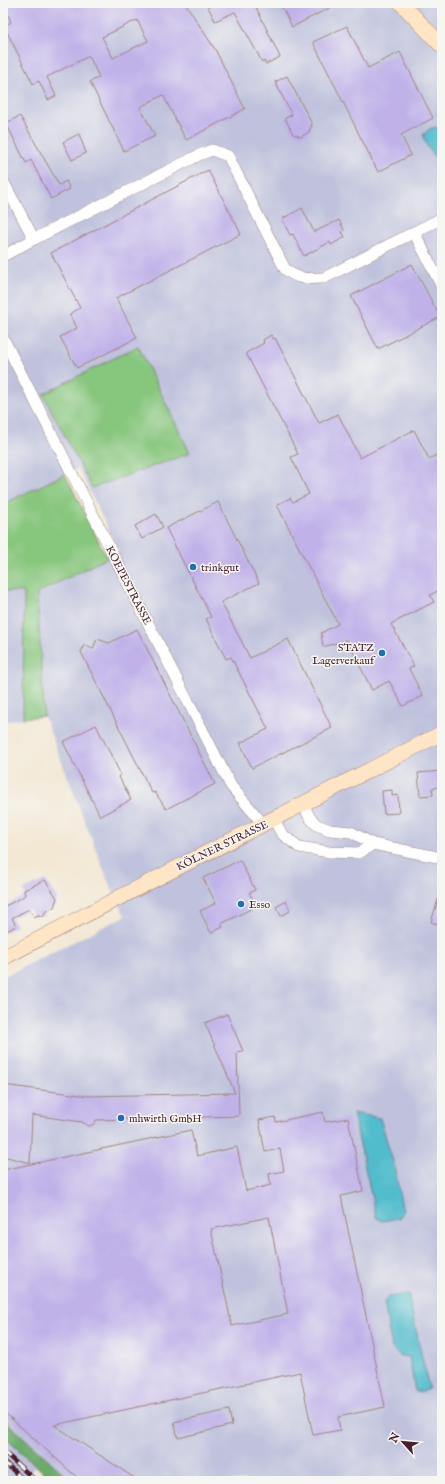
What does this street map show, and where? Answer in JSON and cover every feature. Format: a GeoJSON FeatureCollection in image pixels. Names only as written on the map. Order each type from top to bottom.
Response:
{"type":"FeatureCollection","features":[{"type":"Feature","properties":{"kind":"main road"},"geometry":{"type":"LineString","coordinates":[[400,3],[442,46]]}},
{"type":"Feature","properties":{"kind":"main road","name":"KÖLNER STRASSE"},"geometry":{"type":"LineString","coordinates":[[3,958],[170,870],[269,822],[442,733]]}},
{"type":"Feature","properties":{"kind":"street"},"geometry":{"type":"LineString","coordinates":[[3,256],[199,154],[212,150],[228,156],[285,269],[294,277],[306,280],[324,278],[442,218]]}},
{"type":"Feature","properties":{"kind":"street"},"geometry":{"type":"LineString","coordinates":[[3,181],[34,239]]}},
{"type":"Feature","properties":{"kind":"street"},"geometry":{"type":"LineString","coordinates":[[414,232],[442,287]]}},
{"type":"Feature","properties":{"kind":"street","name":"KOEPESTRASSE"},"geometry":{"type":"LineString","coordinates":[[3,338],[231,786],[282,834],[299,847],[329,852],[359,853],[373,844]]}},
{"type":"Feature","properties":{"kind":"street"},"geometry":{"type":"LineString","coordinates":[[303,804],[310,818],[317,825],[330,830],[351,832],[373,844],[442,858]]}},
{"type":"Feature","properties":{"kind":"shaded area"},"geometry":{"type":"Polygon","coordinates":[[[3,3],[442,3],[442,1481],[72,1481],[3,1419],[3,977],[125,916],[110,886],[44,716],[37,593],[119,551],[78,468],[3,504],[3,3]]]}},
{"type":"Feature","properties":{"kind":"shaded area"},"geometry":{"type":"Polygon","coordinates":[[[3,591],[24,592],[23,718],[3,722],[3,591]]]}},
{"type":"Feature","properties":{"kind":"shaded area"},"geometry":{"type":"Polygon","coordinates":[[[3,1436],[36,1466],[23,1481],[3,1481],[3,1436]]]}},
{"type":"Feature","properties":{"kind":"green space"},"geometry":{"type":"Polygon","coordinates":[[[138,346],[190,453],[92,488],[43,394],[138,346]]]}},
{"type":"Feature","properties":{"kind":"green space"},"geometry":{"type":"Polygon","coordinates":[[[65,474],[107,558],[37,593],[44,716],[23,718],[24,592],[3,591],[3,504],[65,474]]]}},
{"type":"Feature","properties":{"kind":"green space"},"geometry":{"type":"Polygon","coordinates":[[[3,1419],[72,1481],[53,1481],[3,1436],[3,1419]]]}},
{"type":"Feature","properties":{"kind":"water"},"geometry":{"type":"Polygon","coordinates":[[[436,127],[442,135],[442,156],[435,157],[427,146],[423,135],[429,129],[436,127]]]}},
{"type":"Feature","properties":{"kind":"water"},"geometry":{"type":"Polygon","coordinates":[[[353,1113],[380,1118],[394,1165],[403,1212],[399,1218],[382,1221],[376,1217],[353,1113]]]}},
{"type":"Feature","properties":{"kind":"water"},"geometry":{"type":"Polygon","coordinates":[[[408,1294],[429,1388],[419,1392],[415,1391],[409,1357],[399,1355],[392,1348],[384,1302],[388,1297],[408,1294]]]}},
{"type":"Feature","properties":{"kind":"building"},"geometry":{"type":"Polygon","coordinates":[[[3,3],[185,3],[216,51],[245,109],[186,140],[163,95],[140,107],[155,136],[124,151],[90,82],[99,77],[89,56],[47,77],[56,96],[48,100],[39,81],[33,84],[4,26],[11,22],[3,3]],[[137,20],[102,37],[113,58],[148,41],[137,20]]]}},
{"type":"Feature","properties":{"kind":"building"},"geometry":{"type":"Polygon","coordinates":[[[206,3],[254,3],[280,57],[266,64],[264,61],[262,62],[235,12],[215,21],[206,3]]]}},
{"type":"Feature","properties":{"kind":"building"},"geometry":{"type":"Polygon","coordinates":[[[280,3],[339,3],[292,27],[280,3]]]}},
{"type":"Feature","properties":{"kind":"building"},"geometry":{"type":"Polygon","coordinates":[[[347,26],[368,68],[400,52],[433,118],[401,135],[411,155],[378,172],[313,42],[347,26]]]}},
{"type":"Feature","properties":{"kind":"building"},"geometry":{"type":"Polygon","coordinates":[[[287,76],[312,124],[309,132],[301,137],[293,134],[285,118],[292,115],[275,82],[287,76]]]}},
{"type":"Feature","properties":{"kind":"building"},"geometry":{"type":"Polygon","coordinates":[[[20,116],[59,185],[66,181],[70,189],[51,199],[31,160],[26,163],[6,123],[20,116]]]}},
{"type":"Feature","properties":{"kind":"building"},"geometry":{"type":"Polygon","coordinates":[[[79,134],[86,153],[72,160],[63,142],[79,134]]]}},
{"type":"Feature","properties":{"kind":"building"},"geometry":{"type":"Polygon","coordinates":[[[208,170],[241,234],[116,298],[137,338],[77,368],[60,337],[77,328],[70,314],[80,308],[51,253],[208,170]]]}},
{"type":"Feature","properties":{"kind":"building"},"geometry":{"type":"Polygon","coordinates":[[[302,208],[314,232],[339,220],[344,230],[342,232],[345,237],[331,245],[330,242],[304,256],[293,234],[290,235],[282,219],[302,208]]]}},
{"type":"Feature","properties":{"kind":"building"},"geometry":{"type":"Polygon","coordinates":[[[412,264],[440,317],[378,349],[351,296],[412,264]]]}},
{"type":"Feature","properties":{"kind":"building"},"geometry":{"type":"Polygon","coordinates":[[[271,335],[273,339],[275,338],[319,423],[338,414],[360,458],[414,430],[429,459],[442,452],[442,589],[430,595],[434,602],[391,624],[414,666],[409,669],[423,696],[403,706],[389,681],[372,690],[347,640],[323,647],[321,633],[338,624],[277,505],[290,498],[293,502],[309,494],[291,457],[298,454],[246,353],[264,343],[263,340],[271,335]]]}},
{"type":"Feature","properties":{"kind":"building"},"geometry":{"type":"Polygon","coordinates":[[[218,502],[259,583],[221,602],[250,658],[288,639],[332,728],[252,768],[240,743],[268,729],[231,657],[226,659],[206,619],[211,617],[166,528],[218,502]]]}},
{"type":"Feature","properties":{"kind":"building"},"geometry":{"type":"Polygon","coordinates":[[[156,514],[163,527],[142,539],[135,526],[156,514]]]}},
{"type":"Feature","properties":{"kind":"building"},"geometry":{"type":"Polygon","coordinates":[[[137,629],[215,784],[166,809],[155,792],[152,793],[81,652],[84,645],[93,649],[97,639],[109,643],[137,629]]]}},
{"type":"Feature","properties":{"kind":"building"},"geometry":{"type":"Polygon","coordinates":[[[96,725],[121,775],[119,777],[131,800],[100,816],[63,742],[96,725]]]}},
{"type":"Feature","properties":{"kind":"building"},"geometry":{"type":"Polygon","coordinates":[[[442,771],[442,787],[432,788],[433,795],[420,796],[418,773],[442,771]]]}},
{"type":"Feature","properties":{"kind":"building"},"geometry":{"type":"Polygon","coordinates":[[[392,790],[392,796],[398,795],[399,813],[384,814],[382,791],[392,790]]]}},
{"type":"Feature","properties":{"kind":"building"},"geometry":{"type":"Polygon","coordinates":[[[240,860],[255,890],[249,893],[257,906],[221,924],[223,927],[211,933],[200,911],[216,903],[203,878],[240,860]]]}},
{"type":"Feature","properties":{"kind":"building"},"geometry":{"type":"Polygon","coordinates":[[[45,880],[57,898],[54,907],[45,912],[43,917],[38,915],[34,917],[29,909],[12,918],[16,926],[3,933],[3,902],[5,906],[21,898],[25,895],[24,890],[45,880]]]}},
{"type":"Feature","properties":{"kind":"building"},"geometry":{"type":"Polygon","coordinates":[[[440,893],[442,893],[442,926],[431,922],[440,893]]]}},
{"type":"Feature","properties":{"kind":"building"},"geometry":{"type":"Polygon","coordinates":[[[286,901],[290,911],[281,916],[276,907],[286,901]]]}},
{"type":"Feature","properties":{"kind":"building","name":"mhwirth GmbH"},"geometry":{"type":"Polygon","coordinates":[[[227,1014],[243,1051],[237,1052],[239,1116],[96,1120],[94,1124],[89,1126],[82,1122],[32,1115],[30,1163],[3,1156],[3,1085],[87,1096],[235,1093],[205,1023],[227,1014]]]}},
{"type":"Feature","properties":{"kind":"building"},"geometry":{"type":"Polygon","coordinates":[[[323,1112],[325,1122],[348,1118],[363,1191],[341,1196],[385,1407],[338,1417],[340,1430],[313,1435],[300,1372],[54,1425],[139,1481],[81,1481],[3,1411],[3,1170],[191,1130],[197,1156],[237,1147],[246,1191],[271,1185],[269,1174],[284,1171],[280,1149],[265,1152],[259,1120],[275,1117],[276,1122],[323,1112]],[[269,1217],[211,1229],[232,1326],[288,1314],[269,1217]]]}},
{"type":"Feature","properties":{"kind":"building"},"geometry":{"type":"Polygon","coordinates":[[[229,1410],[232,1425],[178,1438],[174,1422],[229,1410]]]}},
{"type":"Feature","properties":{"kind":"railway"},"geometry":{"type":"LineString","coordinates":[[3,1451],[36,1481]]}},
{"type":"Feature","properties":{"kind":"railway"},"geometry":{"type":"LineString","coordinates":[[3,1461],[25,1481]]}},
{"type":"Feature","properties":{"kind":"place","name":"trinkgut"},"geometry":{"type":"Point","coordinates":[193,567]}},
{"type":"Feature","properties":{"kind":"place","name":"STATZ Lagerverkauf"},"geometry":{"type":"Point","coordinates":[382,653]}},
{"type":"Feature","properties":{"kind":"place","name":"Esso"},"geometry":{"type":"Point","coordinates":[241,904]}},
{"type":"Feature","properties":{"kind":"place","name":"mhwirth GmbH"},"geometry":{"type":"Point","coordinates":[121,1118]}}]}
